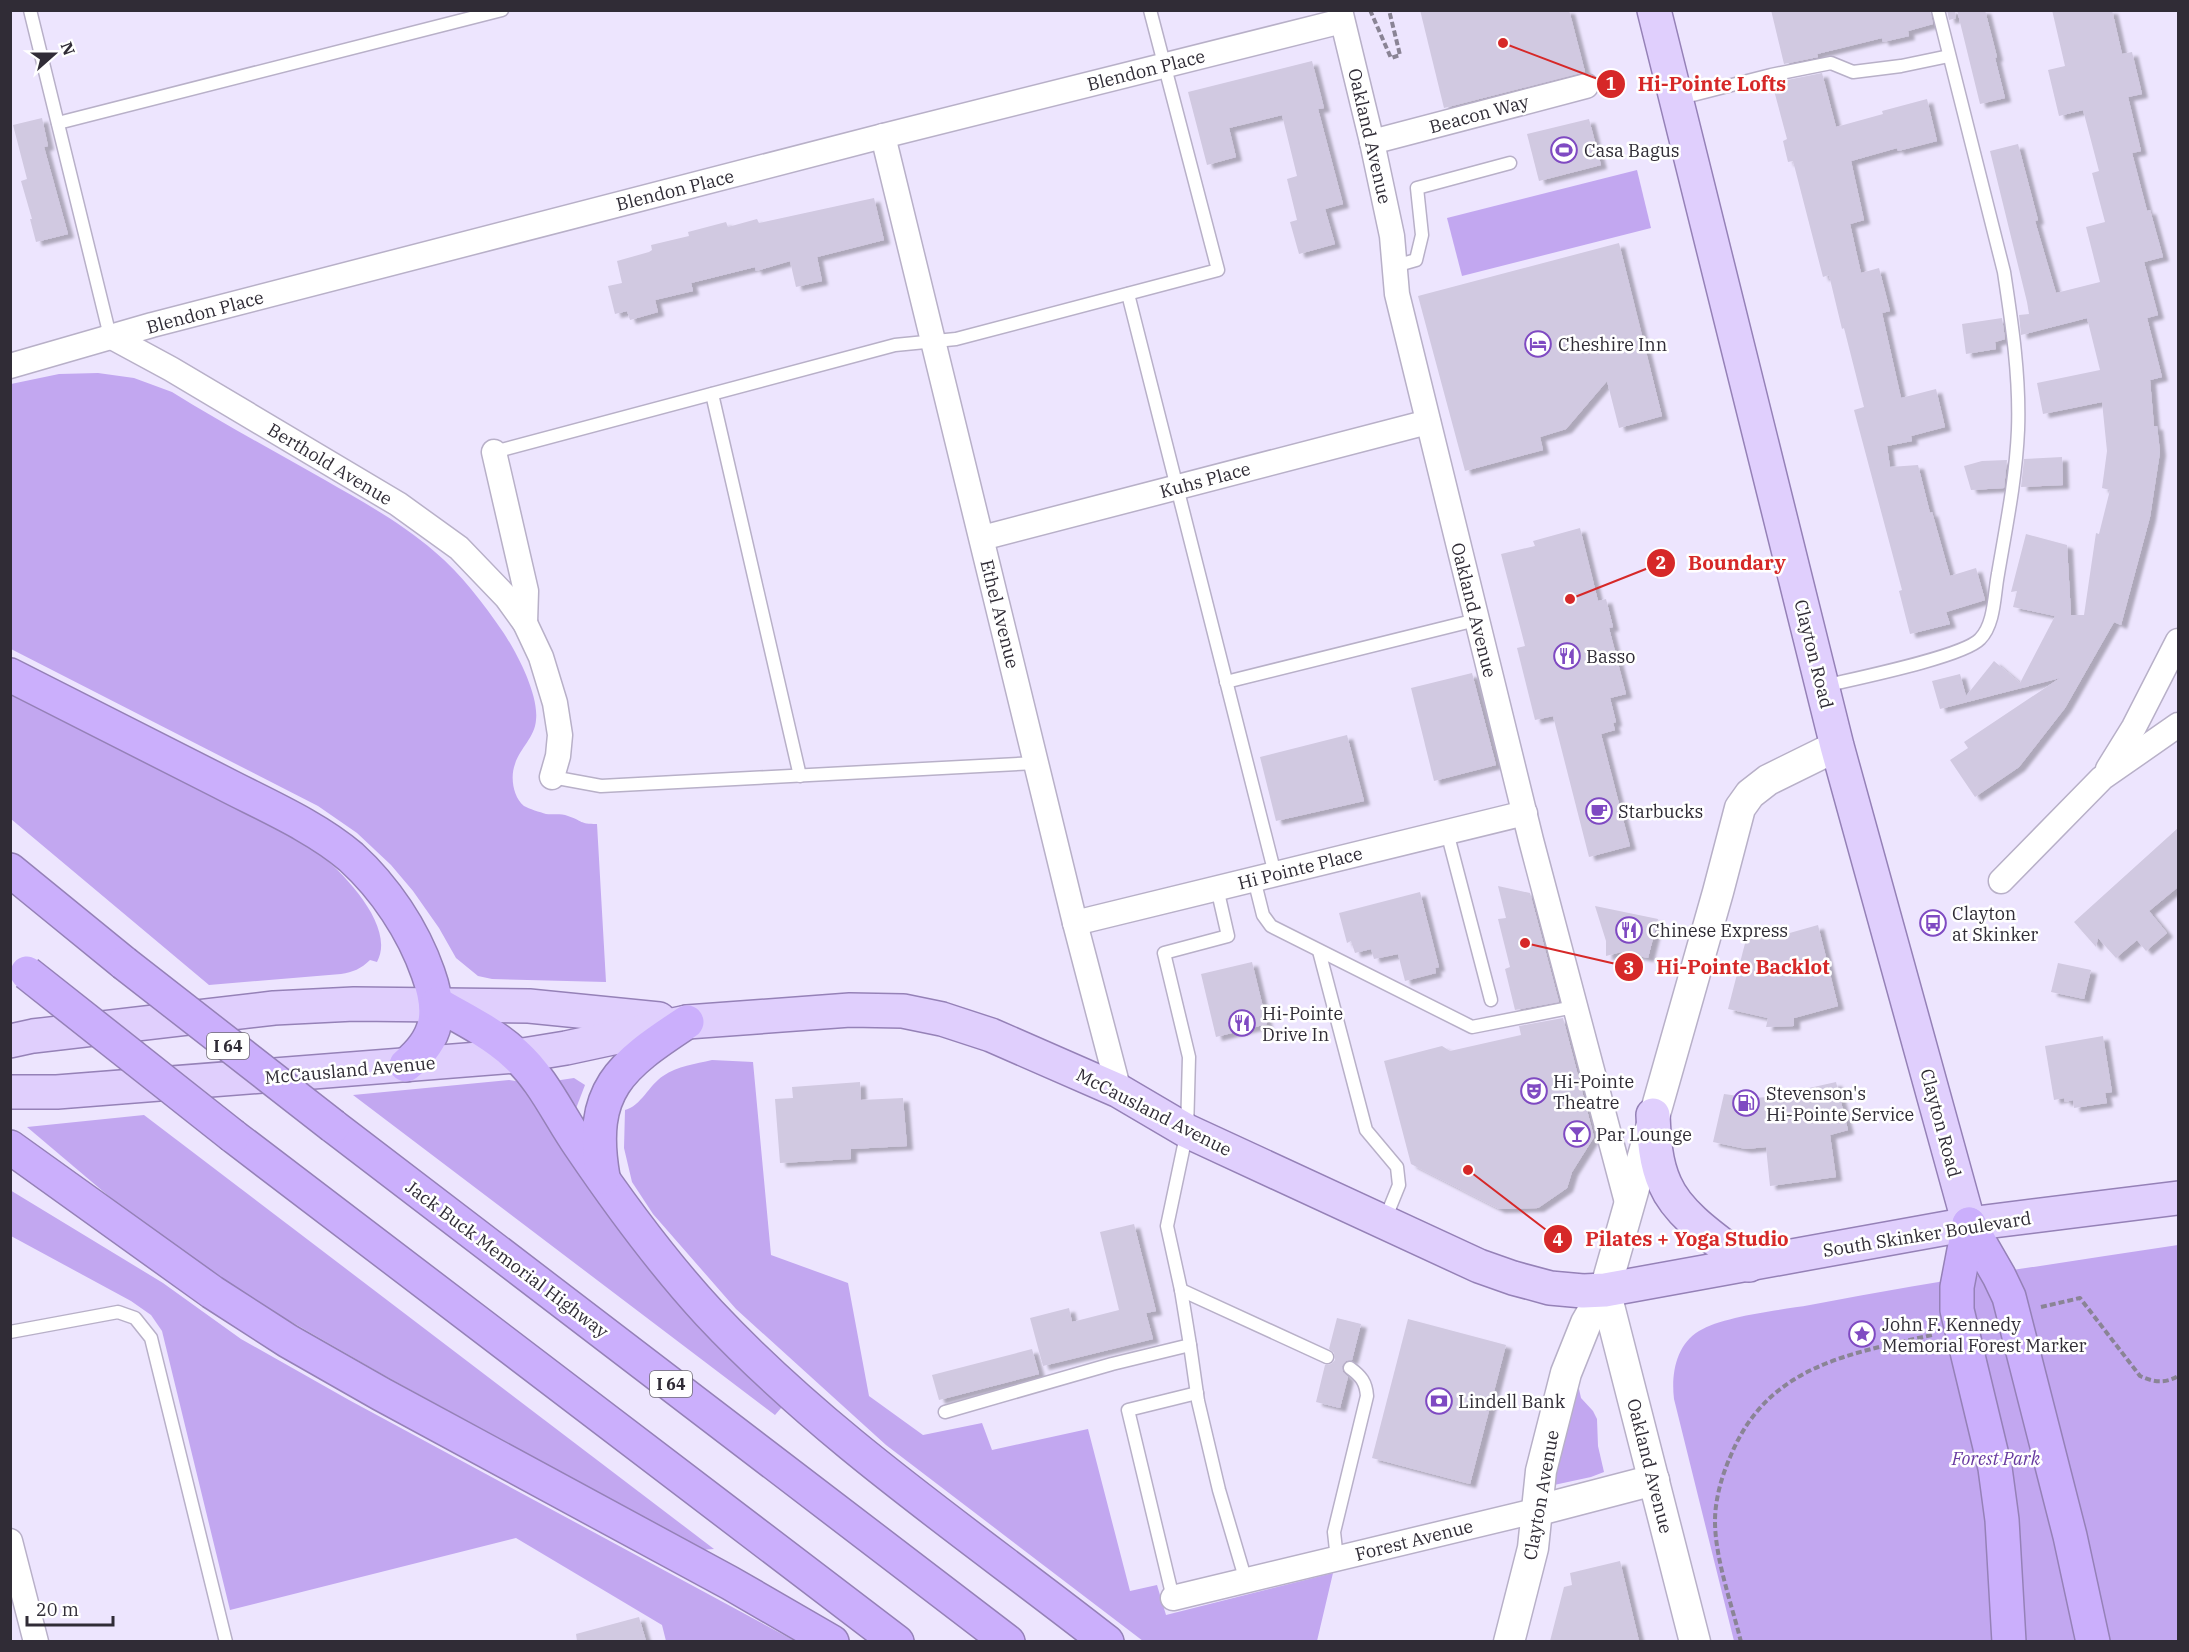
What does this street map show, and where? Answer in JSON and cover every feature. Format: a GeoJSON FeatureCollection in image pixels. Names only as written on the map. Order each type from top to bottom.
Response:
{"type":"FeatureCollection","features":[{"type":"Feature","properties":{"kind":"highway"},"geometry":{"type":"LineString","coordinates":[[10,675],[299,822],[349,856],[372,878],[396,910],[416,944],[427,968],[436,1004],[436,1022],[430,1040],[406,1065]]}},
{"type":"Feature","properties":{"kind":"highway","name":"Jack Buck Memorial Highway"},"geometry":{"type":"LineString","coordinates":[[10,870],[124,963],[333,1126],[1008,1641]]}},
{"type":"Feature","properties":{"kind":"highway"},"geometry":{"type":"LineString","coordinates":[[19,966],[233,1136],[897,1641]]}},
{"type":"Feature","properties":{"kind":"highway"},"geometry":{"type":"LineString","coordinates":[[436,1004],[476,1025],[517,1056],[544,1091],[604,1182],[665,1263],[742,1347],[793,1395],[865,1455],[1107,1641]]}},
{"type":"Feature","properties":{"kind":"highway"},"geometry":{"type":"LineString","coordinates":[[604,1182],[599,1137],[602,1112],[608,1093],[616,1079],[630,1064],[651,1046],[687,1022]]}},
{"type":"Feature","properties":{"kind":"highway"},"geometry":{"type":"LineString","coordinates":[[10,1147],[212,1292],[288,1341],[832,1641]]}},
{"type":"Feature","properties":{"kind":"highway"},"geometry":{"type":"LineString","coordinates":[[1970,1224],[1957,1287],[1957,1310],[1995,1468],[2002,1520],[2009,1641]]}},
{"type":"Feature","properties":{"kind":"highway"},"geometry":{"type":"LineString","coordinates":[[1970,1224],[2009,1297],[2067,1525],[2093,1641]]}},
{"type":"Feature","properties":{"kind":"main road","name":"Clayton Road"},"geometry":{"type":"LineString","coordinates":[[1654,10],[1837,746],[1970,1224]]}},
{"type":"Feature","properties":{"kind":"main road","name":"McCausland Avenue"},"geometry":{"type":"LineString","coordinates":[[10,1041],[33,1036],[274,1008],[354,1004],[551,1008],[687,1022]]}},
{"type":"Feature","properties":{"kind":"main road","name":"McCausland Avenue"},"geometry":{"type":"LineString","coordinates":[[10,1092],[57,1092],[517,1056],[687,1022],[850,1010],[903,1011],[942,1019],[991,1035],[1119,1091],[1187,1131],[1479,1266],[1513,1278],[1550,1287],[1583,1291],[1605,1290]]}},
{"type":"Feature","properties":{"kind":"main road"},"geometry":{"type":"LineString","coordinates":[[1653,1115],[1654,1145],[1659,1167],[1671,1197],[1694,1221],[1749,1264]]}},
{"type":"Feature","properties":{"kind":"main road","name":"South Skinker Boulevard"},"geometry":{"type":"LineString","coordinates":[[1605,1290],[1970,1224],[2178,1198]]}},
{"type":"Feature","properties":{"kind":"street","name":"Blendon Place"},"geometry":{"type":"LineString","coordinates":[[10,366],[110,336],[1163,66],[1341,16]]}},
{"type":"Feature","properties":{"kind":"street","name":"Oakland Avenue"},"geometry":{"type":"LineString","coordinates":[[1341,16],[1392,236],[1397,294],[1476,620],[1574,1007],[1628,1206]]}},
{"type":"Feature","properties":{"kind":"street","name":"Beacon Way"},"geometry":{"type":"LineString","coordinates":[[1372,142],[1586,86]]}},
{"type":"Feature","properties":{"kind":"street","name":"Ethel Avenue"},"geometry":{"type":"LineString","coordinates":[[883,136],[1075,923],[1119,1091]]}},
{"type":"Feature","properties":{"kind":"street","name":"Berthold Avenue"},"geometry":{"type":"LineString","coordinates":[[110,336],[171,369],[398,504],[459,548],[507,598],[525,623],[541,657],[555,703],[560,735],[558,756],[552,777]]}},
{"type":"Feature","properties":{"kind":"street","name":"Kuhs Place"},"geometry":{"type":"LineString","coordinates":[[982,538],[1428,422]]}},
{"type":"Feature","properties":{"kind":"street","name":"Berthold Avenue"},"geometry":{"type":"LineString","coordinates":[[494,452],[526,591],[525,623]]}},
{"type":"Feature","properties":{"kind":"street"},"geometry":{"type":"LineString","coordinates":[[2102,778],[2134,727],[2178,641]]}},
{"type":"Feature","properties":{"kind":"street"},"geometry":{"type":"LineString","coordinates":[[2001,880],[2102,778],[2178,725]]}},
{"type":"Feature","properties":{"kind":"street","name":"Clayton Avenue"},"geometry":{"type":"LineString","coordinates":[[1509,1641],[1533,1548],[1539,1510],[1541,1471],[1566,1373],[1586,1323],[1605,1290],[1740,808],[1750,794],[1768,780],[1837,746]]}},
{"type":"Feature","properties":{"kind":"street","name":"Hi Pointe Place"},"geometry":{"type":"LineString","coordinates":[[1075,923],[1525,813]]}},
{"type":"Feature","properties":{"kind":"street","name":"Oakland Avenue"},"geometry":{"type":"LineString","coordinates":[[1605,1290],[1695,1641]]}},
{"type":"Feature","properties":{"kind":"street","name":"Forest Avenue"},"geometry":{"type":"LineString","coordinates":[[1173,1598],[1654,1480]]}},
{"type":"Feature","properties":{"kind":"street"},"geometry":{"type":"LineString","coordinates":[[10,1541],[36,1641]]}},
{"type":"Feature","properties":{"kind":"lane"},"geometry":{"type":"LineString","coordinates":[[30,10],[110,336]]}},
{"type":"Feature","properties":{"kind":"lane"},"geometry":{"type":"LineString","coordinates":[[58,123],[502,10]]}},
{"type":"Feature","properties":{"kind":"lane"},"geometry":{"type":"LineString","coordinates":[[494,452],[895,345],[956,339],[1218,270],[1150,10]]}},
{"type":"Feature","properties":{"kind":"lane"},"geometry":{"type":"LineString","coordinates":[[1822,687],[1955,652],[1980,639],[1990,622],[2009,510],[2017,442],[2017,375],[2004,272],[1938,10]]}},
{"type":"Feature","properties":{"kind":"lane"},"geometry":{"type":"LineString","coordinates":[[1676,99],[1771,75],[1831,63],[1853,72],[1900,66],[1949,56]]}},
{"type":"Feature","properties":{"kind":"lane"},"geometry":{"type":"LineString","coordinates":[[1395,266],[1416,260],[1422,235],[1417,188],[1510,163]]}},
{"type":"Feature","properties":{"kind":"lane"},"geometry":{"type":"LineString","coordinates":[[1128,294],[1226,682],[1265,877],[1263,915],[1271,926],[1472,1027],[1574,1007]]}},
{"type":"Feature","properties":{"kind":"lane"},"geometry":{"type":"LineString","coordinates":[[712,394],[800,776]]}},
{"type":"Feature","properties":{"kind":"lane"},"geometry":{"type":"LineString","coordinates":[[1226,682],[1476,620]]}},
{"type":"Feature","properties":{"kind":"lane"},"geometry":{"type":"LineString","coordinates":[[552,777],[601,786],[1036,764]]}},
{"type":"Feature","properties":{"kind":"lane"},"geometry":{"type":"LineString","coordinates":[[1447,832],[1491,1000]]}},
{"type":"Feature","properties":{"kind":"lane"},"geometry":{"type":"LineString","coordinates":[[1217,888],[1228,936],[1164,953],[1189,1057],[1187,1131],[1167,1221],[1168,1238],[1181,1290],[1197,1393],[1219,1490],[1246,1581]]}},
{"type":"Feature","properties":{"kind":"lane"},"geometry":{"type":"LineString","coordinates":[[1319,951],[1366,1130],[1398,1167],[1399,1185],[1384,1223]]}},
{"type":"Feature","properties":{"kind":"lane"},"geometry":{"type":"LineString","coordinates":[[1181,1290],[1327,1357]]}},
{"type":"Feature","properties":{"kind":"lane"},"geometry":{"type":"LineString","coordinates":[[10,1332],[118,1312],[135,1318],[151,1338],[226,1641]]}},
{"type":"Feature","properties":{"kind":"lane"},"geometry":{"type":"LineString","coordinates":[[945,1412],[1112,1364],[1190,1345]]}},
{"type":"Feature","properties":{"kind":"lane"},"geometry":{"type":"LineString","coordinates":[[1337,1559],[1334,1532],[1367,1396],[1366,1385],[1350,1368]]}},
{"type":"Feature","properties":{"kind":"lane"},"geometry":{"type":"LineString","coordinates":[[1173,1598],[1128,1410],[1197,1393]]}},
{"type":"Feature","properties":{"kind":"path"},"geometry":{"type":"LineString","coordinates":[[1370,10],[1391,58],[1400,55],[1389,10]]}},
{"type":"Feature","properties":{"kind":"path"},"geometry":{"type":"LineString","coordinates":[[2048,1305],[2080,1298],[2140,1376],[2151,1381],[2163,1382],[2178,1376]]}},
{"type":"Feature","properties":{"kind":"path"},"geometry":{"type":"LineString","coordinates":[[1741,1641],[1717,1543],[1715,1520],[1724,1475],[1736,1443],[1746,1425],[1771,1396],[1802,1373],[1828,1361],[1936,1334]]}},
{"type":"Feature","properties":{"kind":"green space"},"geometry":{"type":"Polygon","coordinates":[[[1637,170],[1651,228],[1462,276],[1447,218],[1637,170]]]}},
{"type":"Feature","properties":{"kind":"green space"},"geometry":{"type":"Polygon","coordinates":[[[98,373],[134,378],[172,392],[354,496],[422,541],[445,561],[472,590],[496,621],[514,651],[526,674],[534,699],[535,726],[517,758],[514,769],[513,781],[517,797],[524,806],[546,814],[565,815],[584,823],[597,824],[606,982],[492,979],[478,976],[456,958],[439,928],[391,865],[357,833],[318,806],[11,649],[11,384],[59,374],[98,373]]]}},
{"type":"Feature","properties":{"kind":"green space"},"geometry":{"type":"Polygon","coordinates":[[[10,691],[289,834],[316,851],[354,888],[374,918],[380,933],[381,948],[377,962],[370,960],[357,970],[341,974],[209,985],[11,819],[10,691]]]}},
{"type":"Feature","properties":{"kind":"green space"},"geometry":{"type":"Polygon","coordinates":[[[712,1060],[753,1062],[771,1255],[848,1283],[869,1396],[923,1435],[982,1423],[992,1450],[1088,1429],[1130,1591],[1157,1585],[1166,1615],[1333,1573],[1317,1641],[1143,1641],[886,1445],[736,1309],[653,1214],[632,1182],[624,1148],[625,1110],[636,1104],[658,1080],[669,1073],[712,1060]]]}},
{"type":"Feature","properties":{"kind":"green space"},"geometry":{"type":"Polygon","coordinates":[[[574,1078],[585,1085],[575,1111],[554,1081],[574,1078]]]}},
{"type":"Feature","properties":{"kind":"green space"},"geometry":{"type":"Polygon","coordinates":[[[509,1080],[522,1082],[574,1167],[622,1233],[747,1374],[782,1407],[775,1415],[353,1095],[509,1080]]]}},
{"type":"Feature","properties":{"kind":"green space"},"geometry":{"type":"Polygon","coordinates":[[[144,1115],[714,1549],[701,1550],[262,1305],[157,1237],[27,1127],[144,1115]]]}},
{"type":"Feature","properties":{"kind":"green space"},"geometry":{"type":"Polygon","coordinates":[[[10,1190],[163,1283],[241,1339],[349,1400],[795,1641],[666,1641],[662,1625],[516,1538],[230,1610],[162,1331],[151,1315],[131,1301],[11,1236],[10,1190]]]}},
{"type":"Feature","properties":{"kind":"green space","name":"Forest Park"},"geometry":{"type":"Polygon","coordinates":[[[2178,1245],[2178,1641],[1734,1641],[1674,1399],[1673,1380],[1677,1361],[1680,1352],[1691,1337],[1722,1321],[1753,1314],[1948,1280],[2178,1245]]]}},
{"type":"Feature","properties":{"kind":"green space"},"geometry":{"type":"Polygon","coordinates":[[[1577,1388],[1581,1398],[1597,1419],[1598,1446],[1604,1472],[1554,1485],[1577,1388]]]}},
{"type":"Feature","properties":{"kind":"building"},"geometry":{"type":"Polygon","coordinates":[[[1420,10],[1569,10],[1585,72],[1444,108],[1420,10]]]}},
{"type":"Feature","properties":{"kind":"building"},"geometry":{"type":"Polygon","coordinates":[[[1771,10],[1930,10],[1933,24],[1908,31],[1909,36],[1883,42],[1882,38],[1817,54],[1818,57],[1784,64],[1771,10]]]}},
{"type":"Feature","properties":{"kind":"building"},"geometry":{"type":"Polygon","coordinates":[[[1947,10],[1955,10],[1956,18],[1949,20],[1947,10]]]}},
{"type":"Feature","properties":{"kind":"building"},"geometry":{"type":"Polygon","coordinates":[[[1957,10],[1985,10],[2005,98],[1980,104],[1957,10]]]}},
{"type":"Feature","properties":{"kind":"building"},"geometry":{"type":"Polygon","coordinates":[[[2052,10],[2112,10],[2122,54],[2132,52],[2142,94],[2128,97],[2141,151],[2132,153],[2147,211],[2150,210],[2163,257],[2144,262],[2158,315],[2147,318],[2162,377],[2150,380],[2154,426],[2157,426],[2160,452],[2150,517],[2121,625],[2114,622],[2065,708],[2019,767],[1975,797],[1950,760],[1968,748],[1964,742],[2060,678],[1940,709],[1932,681],[1960,674],[1966,696],[1994,661],[2020,683],[2055,616],[2013,607],[2017,591],[2011,592],[2026,534],[2067,545],[2071,615],[2084,615],[2096,533],[2099,534],[2110,490],[2102,488],[2107,451],[2102,402],[2043,414],[2037,383],[2100,370],[2087,318],[2021,335],[2019,315],[2029,314],[2027,302],[1990,151],[2018,144],[2038,220],[2035,221],[2056,293],[2100,282],[2086,227],[2105,222],[2092,173],[2099,171],[2083,110],[2059,116],[2048,70],[2065,66],[2052,10]]]}},
{"type":"Feature","properties":{"kind":"building"},"geometry":{"type":"Polygon","coordinates":[[[1312,61],[1324,108],[1318,109],[1343,204],[1325,209],[1335,244],[1299,254],[1290,222],[1297,220],[1287,179],[1297,176],[1282,115],[1229,128],[1236,157],[1207,165],[1188,92],[1312,61]]]}},
{"type":"Feature","properties":{"kind":"building"},"geometry":{"type":"Polygon","coordinates":[[[1822,73],[1836,127],[1927,99],[1937,141],[1898,151],[1897,148],[1851,161],[1864,220],[1850,224],[1861,273],[1879,268],[1890,311],[1882,313],[1901,398],[1936,389],[1945,427],[1911,436],[1912,441],[1887,446],[1890,467],[1918,465],[1950,576],[1976,568],[1985,600],[1946,612],[1950,624],[1910,634],[1899,591],[1902,590],[1854,410],[1864,407],[1829,275],[1823,277],[1793,161],[1788,162],[1783,141],[1787,139],[1772,83],[1822,73]]]}},
{"type":"Feature","properties":{"kind":"building"},"geometry":{"type":"Polygon","coordinates":[[[42,118],[48,146],[44,147],[68,234],[36,242],[21,181],[27,179],[13,125],[42,118]]]}},
{"type":"Feature","properties":{"kind":"building","name":"Casa Bagus"},"geometry":{"type":"Polygon","coordinates":[[[1589,119],[1601,165],[1539,181],[1527,134],[1589,119]]]}},
{"type":"Feature","properties":{"kind":"building"},"geometry":{"type":"Polygon","coordinates":[[[874,198],[884,240],[817,257],[822,281],[796,287],[790,261],[756,271],[755,267],[691,283],[693,291],[655,300],[658,312],[630,320],[627,311],[615,314],[608,286],[622,283],[617,261],[649,252],[652,250],[651,245],[689,236],[688,232],[726,222],[728,227],[757,219],[759,223],[874,198]]]}},
{"type":"Feature","properties":{"kind":"building","name":"Cheshire Inn"},"geometry":{"type":"Polygon","coordinates":[[[1619,243],[1662,416],[1619,428],[1607,381],[1566,429],[1540,437],[1543,450],[1465,471],[1418,296],[1619,243]]]}},
{"type":"Feature","properties":{"kind":"building"},"geometry":{"type":"Polygon","coordinates":[[[2002,318],[2005,339],[1995,342],[1996,349],[1966,354],[1962,324],[2002,318]]]}},
{"type":"Feature","properties":{"kind":"building"},"geometry":{"type":"Polygon","coordinates":[[[2062,457],[2063,485],[2021,487],[2024,459],[2062,457]]]}},
{"type":"Feature","properties":{"kind":"building"},"geometry":{"type":"Polygon","coordinates":[[[2007,460],[2004,488],[1971,490],[1964,466],[1982,461],[2007,460]]]}},
{"type":"Feature","properties":{"kind":"building"},"geometry":{"type":"Polygon","coordinates":[[[1580,528],[1598,601],[1606,599],[1613,627],[1609,628],[1626,694],[1610,698],[1616,722],[1613,723],[1615,730],[1601,734],[1630,846],[1589,857],[1553,716],[1535,720],[1517,648],[1525,646],[1501,554],[1535,546],[1533,541],[1580,528]]]}},
{"type":"Feature","properties":{"kind":"building"},"geometry":{"type":"Polygon","coordinates":[[[1472,673],[1496,765],[1434,781],[1411,688],[1472,673]]]}},
{"type":"Feature","properties":{"kind":"building"},"geometry":{"type":"Polygon","coordinates":[[[1347,735],[1364,801],[1276,821],[1260,757],[1347,735]]]}},
{"type":"Feature","properties":{"kind":"building"},"geometry":{"type":"Polygon","coordinates":[[[2178,828],[2178,887],[2149,911],[2167,933],[2146,951],[2137,940],[2116,958],[2098,938],[2096,947],[2074,922],[2178,828]]]}},
{"type":"Feature","properties":{"kind":"building"},"geometry":{"type":"Polygon","coordinates":[[[1498,886],[1530,893],[1559,1002],[1515,1010],[1505,969],[1510,967],[1498,919],[1506,918],[1498,886]]]}},
{"type":"Feature","properties":{"kind":"building"},"geometry":{"type":"Polygon","coordinates":[[[1420,892],[1439,967],[1435,968],[1436,973],[1405,981],[1398,954],[1374,959],[1371,949],[1355,953],[1351,941],[1347,943],[1339,913],[1420,892]]]}},
{"type":"Feature","properties":{"kind":"building","name":"Chinese Express"},"geometry":{"type":"Polygon","coordinates":[[[1595,906],[1658,919],[1648,958],[1621,952],[1606,956],[1606,941],[1595,906]]]}},
{"type":"Feature","properties":{"kind":"building"},"geometry":{"type":"Polygon","coordinates":[[[1818,925],[1838,1006],[1794,1018],[1794,1026],[1766,1027],[1768,1018],[1728,1009],[1749,928],[1779,936],[1818,925]]]}},
{"type":"Feature","properties":{"kind":"building"},"geometry":{"type":"Polygon","coordinates":[[[1252,962],[1267,1024],[1216,1037],[1201,974],[1252,962]]]}},
{"type":"Feature","properties":{"kind":"building"},"geometry":{"type":"Polygon","coordinates":[[[2058,963],[2091,970],[2084,999],[2051,992],[2058,963]]]}},
{"type":"Feature","properties":{"kind":"building"},"geometry":{"type":"Polygon","coordinates":[[[1563,1018],[1594,1137],[1572,1172],[1567,1188],[1538,1208],[1499,1209],[1411,1164],[1384,1061],[1442,1046],[1450,1051],[1521,1035],[1519,1026],[1563,1018]]]}},
{"type":"Feature","properties":{"kind":"building"},"geometry":{"type":"Polygon","coordinates":[[[2103,1036],[2112,1092],[2105,1093],[2107,1103],[2074,1108],[2073,1100],[2065,1102],[2064,1098],[2054,1100],[2045,1046],[2103,1036]]]}},
{"type":"Feature","properties":{"kind":"building"},"geometry":{"type":"Polygon","coordinates":[[[860,1082],[861,1100],[903,1098],[907,1146],[851,1149],[851,1159],[780,1163],[775,1099],[793,1098],[792,1087],[860,1082]]]}},
{"type":"Feature","properties":{"kind":"building"},"geometry":{"type":"Polygon","coordinates":[[[1836,1082],[1848,1130],[1830,1135],[1836,1177],[1770,1186],[1766,1147],[1746,1149],[1713,1142],[1724,1094],[1753,1098],[1769,1097],[1836,1082]]]}},
{"type":"Feature","properties":{"kind":"building"},"geometry":{"type":"Polygon","coordinates":[[[1134,1224],[1156,1311],[1146,1313],[1153,1339],[1043,1366],[1030,1318],[1069,1308],[1072,1322],[1119,1310],[1100,1232],[1134,1224]]]}},
{"type":"Feature","properties":{"kind":"building"},"geometry":{"type":"Polygon","coordinates":[[[1337,1318],[1361,1324],[1352,1360],[1346,1361],[1342,1366],[1343,1372],[1348,1377],[1340,1408],[1316,1402],[1325,1365],[1335,1360],[1334,1353],[1329,1349],[1337,1318]]]}},
{"type":"Feature","properties":{"kind":"building","name":"Lindell Bank"},"geometry":{"type":"Polygon","coordinates":[[[1408,1319],[1506,1345],[1470,1484],[1372,1458],[1408,1319]]]}},
{"type":"Feature","properties":{"kind":"building"},"geometry":{"type":"Polygon","coordinates":[[[1032,1349],[1039,1374],[939,1400],[932,1375],[1032,1349]]]}},
{"type":"Feature","properties":{"kind":"building"},"geometry":{"type":"Polygon","coordinates":[[[1620,1561],[1639,1641],[1550,1641],[1564,1587],[1572,1585],[1570,1573],[1620,1561]]]}},
{"type":"Feature","properties":{"kind":"building"},"geometry":{"type":"Polygon","coordinates":[[[639,1617],[646,1641],[577,1641],[576,1634],[639,1617]]]}},
{"type":"Feature","properties":{"kind":"place","name":"Hi-Pointe Lofts"},"geometry":{"type":"Point","coordinates":[1503,43]}},
{"type":"Feature","properties":{"kind":"place","name":"Casa Bagus"},"geometry":{"type":"Point","coordinates":[1564,150]}},
{"type":"Feature","properties":{"kind":"place","name":"Cheshire Inn"},"geometry":{"type":"Point","coordinates":[1538,344]}},
{"type":"Feature","properties":{"kind":"place","name":"Boundary"},"geometry":{"type":"Point","coordinates":[1570,599]}},
{"type":"Feature","properties":{"kind":"place","name":"Basso"},"geometry":{"type":"Point","coordinates":[1567,656]}},
{"type":"Feature","properties":{"kind":"place","name":"Starbucks"},"geometry":{"type":"Point","coordinates":[1599,811]}},
{"type":"Feature","properties":{"kind":"place","name":"Clayton at Skinker"},"geometry":{"type":"Point","coordinates":[1933,923]}},
{"type":"Feature","properties":{"kind":"place","name":"Chinese Express"},"geometry":{"type":"Point","coordinates":[1629,930]}},
{"type":"Feature","properties":{"kind":"place","name":"Hi-Pointe Backlot"},"geometry":{"type":"Point","coordinates":[1525,943]}},
{"type":"Feature","properties":{"kind":"place","name":"Hi-Pointe Drive In"},"geometry":{"type":"Point","coordinates":[1242,1023]}},
{"type":"Feature","properties":{"kind":"place","name":"Hi-Pointe Theatre"},"geometry":{"type":"Point","coordinates":[1534,1091]}},
{"type":"Feature","properties":{"kind":"place","name":"Stevenson's Hi-Pointe Service"},"geometry":{"type":"Point","coordinates":[1746,1103]}},
{"type":"Feature","properties":{"kind":"place","name":"Par Lounge"},"geometry":{"type":"Point","coordinates":[1577,1134]}},
{"type":"Feature","properties":{"kind":"place","name":"Pilates + Yoga Studio"},"geometry":{"type":"Point","coordinates":[1468,1170]}},
{"type":"Feature","properties":{"kind":"place","name":"John F. Kennedy Memorial Forest Marker"},"geometry":{"type":"Point","coordinates":[1862,1334]}},
{"type":"Feature","properties":{"kind":"place","name":"Lindell Bank"},"geometry":{"type":"Point","coordinates":[1439,1401]}}]}
